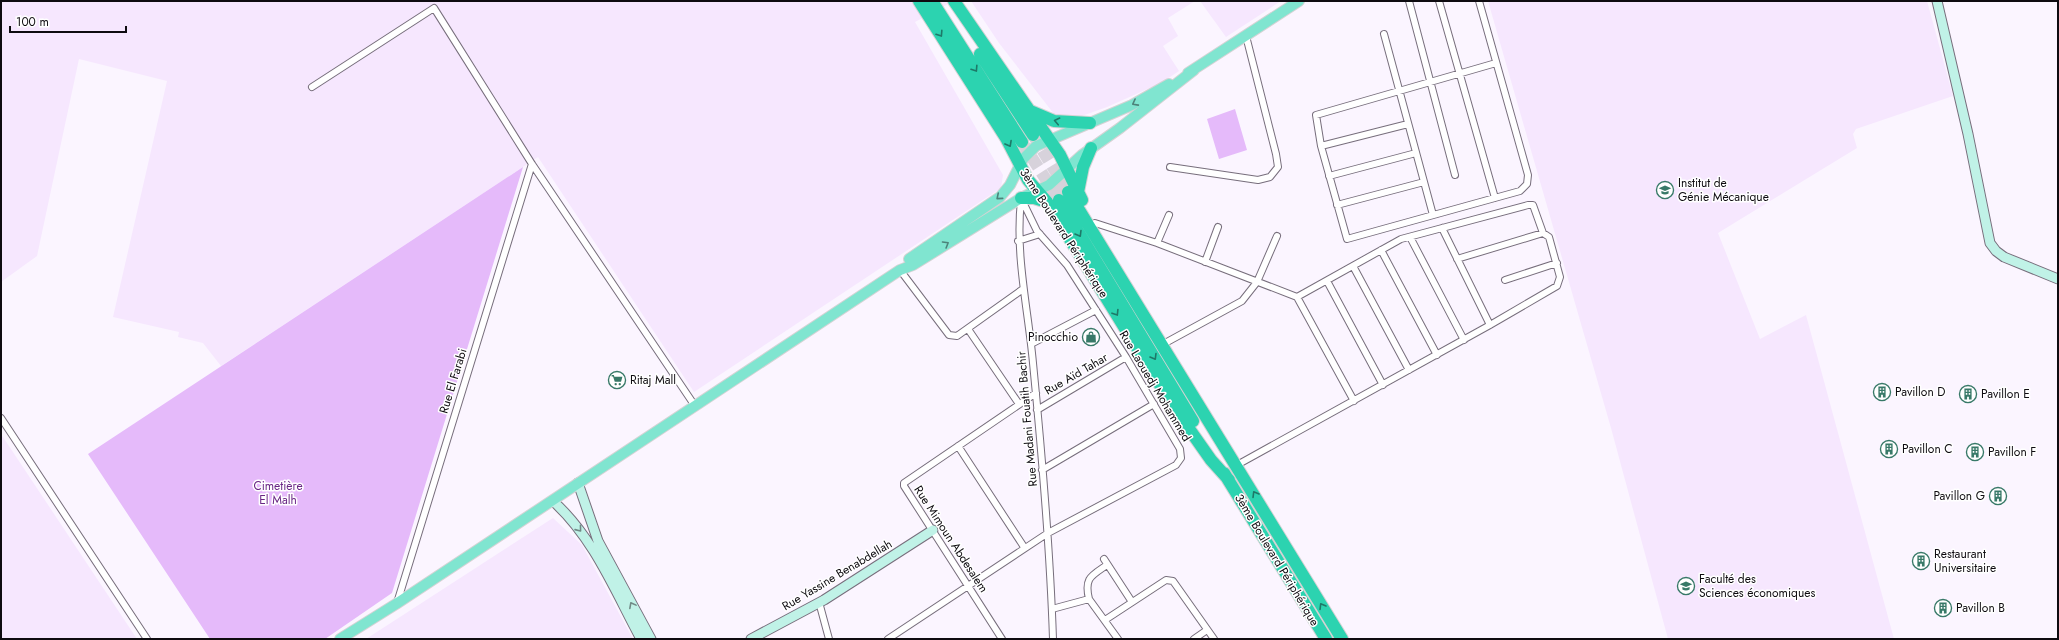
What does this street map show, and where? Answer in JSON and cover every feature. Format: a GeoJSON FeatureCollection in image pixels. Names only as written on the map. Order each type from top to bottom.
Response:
{"type":"FeatureCollection","features":[{"type":"Feature","properties":{"kind":"highway","name":"3ème Boulevard Périphérique"},"geometry":{"type":"LineString","coordinates":[[919,1],[972,82],[1006,138],[1028,180],[1037,191],[1053,201],[1181,417],[1211,460],[1229,480],[1326,639]]}},
{"type":"Feature","properties":{"kind":"highway"},"geometry":{"type":"LineString","coordinates":[[932,1],[1022,142]]}},
{"type":"Feature","properties":{"kind":"highway"},"geometry":{"type":"LineString","coordinates":[[945,1],[1033,135]]}},
{"type":"Feature","properties":{"kind":"highway"},"geometry":{"type":"LineString","coordinates":[[954,1],[1060,155],[1073,192],[1342,639]]}},
{"type":"Feature","properties":{"kind":"highway"},"geometry":{"type":"LineString","coordinates":[[1027,109],[1054,121],[1090,123]]}},
{"type":"Feature","properties":{"kind":"highway"},"geometry":{"type":"LineString","coordinates":[[1073,192],[1091,148]]}},
{"type":"Feature","properties":{"kind":"highway"},"geometry":{"type":"LineString","coordinates":[[1073,192],[1095,223],[1167,342],[1214,428]]}},
{"type":"Feature","properties":{"kind":"highway"},"geometry":{"type":"LineString","coordinates":[[1021,198],[1034,198],[1053,201]]}},
{"type":"Feature","properties":{"kind":"main road"},"geometry":{"type":"LineString","coordinates":[[900,270],[910,259],[1000,197],[1010,185],[1020,165],[1031,150],[1049,140],[1132,104],[1194,70],[1299,1]]}},
{"type":"Feature","properties":{"kind":"main road"},"geometry":{"type":"LineString","coordinates":[[340,639],[553,501],[900,270],[912,265],[1021,198],[1037,191],[1055,180],[1091,148],[1120,128],[1194,70]]}},
{"type":"Feature","properties":{"kind":"street"},"geometry":{"type":"LineString","coordinates":[[1409,1],[1455,175]]}},
{"type":"Feature","properties":{"kind":"street"},"geometry":{"type":"LineString","coordinates":[[1439,1],[1495,198]]}},
{"type":"Feature","properties":{"kind":"street"},"geometry":{"type":"LineString","coordinates":[[1479,1],[1528,175],[1527,184],[1520,191],[1347,238],[1321,146],[1315,118],[1317,114],[1496,63]]}},
{"type":"Feature","properties":{"kind":"street"},"geometry":{"type":"LineString","coordinates":[[1936,1],[1968,134],[1990,242],[1996,251],[2004,257],[2058,279]]}},
{"type":"Feature","properties":{"kind":"street"},"geometry":{"type":"LineString","coordinates":[[312,87],[434,8],[532,164],[694,406]]}},
{"type":"Feature","properties":{"kind":"street"},"geometry":{"type":"LineString","coordinates":[[1384,34],[1433,215]]}},
{"type":"Feature","properties":{"kind":"street"},"geometry":{"type":"LineString","coordinates":[[1170,167],[1258,180],[1270,177],[1278,167],[1246,36]]}},
{"type":"Feature","properties":{"kind":"street"},"geometry":{"type":"LineString","coordinates":[[1321,146],[1408,124]]}},
{"type":"Feature","properties":{"kind":"street"},"geometry":{"type":"LineString","coordinates":[[1329,176],[1416,153]]}},
{"type":"Feature","properties":{"kind":"street","name":"Rue El Farabi"},"geometry":{"type":"LineString","coordinates":[[396,604],[532,164]]}},
{"type":"Feature","properties":{"kind":"street"},"geometry":{"type":"LineString","coordinates":[[1337,205],[1424,182]]}},
{"type":"Feature","properties":{"kind":"street","name":"Rue Laouedj Mohammed"},"geometry":{"type":"LineString","coordinates":[[888,639],[1024,547],[1178,463],[1181,458],[1181,451],[1126,358],[1064,261],[1040,234],[1021,198]]}},
{"type":"Feature","properties":{"kind":"street","name":"Rue Madani Fouatih Bachir"},"geometry":{"type":"LineString","coordinates":[[1021,198],[1018,241],[1036,393],[1048,533],[1053,639]]}},
{"type":"Feature","properties":{"kind":"street"},"geometry":{"type":"LineString","coordinates":[[1237,465],[1490,325],[1557,286],[1560,277],[1549,237],[1543,233],[1533,205],[1401,239],[1297,297]]}},
{"type":"Feature","properties":{"kind":"street"},"geometry":{"type":"LineString","coordinates":[[1157,243],[1168,215]]}},
{"type":"Feature","properties":{"kind":"street"},"geometry":{"type":"LineString","coordinates":[[1095,223],[1157,243],[1297,297],[1354,401]]}},
{"type":"Feature","properties":{"kind":"street"},"geometry":{"type":"LineString","coordinates":[[1205,262],[1218,227]]}},
{"type":"Feature","properties":{"kind":"street"},"geometry":{"type":"LineString","coordinates":[[1442,228],[1490,325]]}},
{"type":"Feature","properties":{"kind":"street"},"geometry":{"type":"LineString","coordinates":[[1457,259],[1543,233]]}},
{"type":"Feature","properties":{"kind":"street"},"geometry":{"type":"LineString","coordinates":[[1018,241],[1040,234]]}},
{"type":"Feature","properties":{"kind":"street"},"geometry":{"type":"LineString","coordinates":[[1167,342],[1242,301],[1257,282],[1276,236]]}},
{"type":"Feature","properties":{"kind":"street"},"geometry":{"type":"LineString","coordinates":[[1410,237],[1464,340]]}},
{"type":"Feature","properties":{"kind":"street"},"geometry":{"type":"LineString","coordinates":[[1381,250],[1437,355]]}},
{"type":"Feature","properties":{"kind":"street"},"geometry":{"type":"LineString","coordinates":[[1505,280],[1557,264]]}},
{"type":"Feature","properties":{"kind":"street"},"geometry":{"type":"LineString","coordinates":[[1353,266],[1409,370]]}},
{"type":"Feature","properties":{"kind":"street"},"geometry":{"type":"LineString","coordinates":[[900,270],[949,335],[958,336],[1023,289]]}},
{"type":"Feature","properties":{"kind":"street"},"geometry":{"type":"LineString","coordinates":[[1327,280],[1383,385]]}},
{"type":"Feature","properties":{"kind":"street"},"geometry":{"type":"LineString","coordinates":[[1031,344],[1096,310]]}},
{"type":"Feature","properties":{"kind":"street"},"geometry":{"type":"LineString","coordinates":[[968,328],[1019,404]]}},
{"type":"Feature","properties":{"kind":"street","name":"Rue Aïd Tahar"},"geometry":{"type":"LineString","coordinates":[[1037,410],[1126,358]]}},
{"type":"Feature","properties":{"kind":"street","name":"Rue Mimoun Abdesalem"},"geometry":{"type":"LineString","coordinates":[[1002,639],[934,530],[904,486],[904,483],[1036,393]]}},
{"type":"Feature","properties":{"kind":"street"},"geometry":{"type":"LineString","coordinates":[[1042,470],[1154,404]]}},
{"type":"Feature","properties":{"kind":"street"},"geometry":{"type":"LineString","coordinates":[[1,418],[147,639]]}},
{"type":"Feature","properties":{"kind":"street"},"geometry":{"type":"LineString","coordinates":[[958,446],[1024,547]]}},
{"type":"Feature","properties":{"kind":"street"},"geometry":{"type":"LineString","coordinates":[[578,483],[598,541],[651,639]]}},
{"type":"Feature","properties":{"kind":"street"},"geometry":{"type":"LineString","coordinates":[[553,501],[572,520],[590,543],[641,639]]}},
{"type":"Feature","properties":{"kind":"street","name":"Rue Yassine Benabdellah"},"geometry":{"type":"LineString","coordinates":[[751,639],[819,602],[934,530]]}},
{"type":"Feature","properties":{"kind":"street"},"geometry":{"type":"LineString","coordinates":[[1118,639],[1089,599],[1086,589],[1091,575],[1106,562],[1132,602]]}},
{"type":"Feature","properties":{"kind":"street"},"geometry":{"type":"LineString","coordinates":[[1105,620],[1166,580],[1173,581],[1214,639]]}},
{"type":"Feature","properties":{"kind":"street"},"geometry":{"type":"LineString","coordinates":[[1052,609],[1089,599]]}},
{"type":"Feature","properties":{"kind":"street"},"geometry":{"type":"LineString","coordinates":[[819,602],[828,639]]}},
{"type":"Feature","properties":{"kind":"street"},"geometry":{"type":"LineString","coordinates":[[1194,639],[1207,630]]}},
{"type":"Feature","properties":{"kind":"shaded area"},"geometry":{"type":"Polygon","coordinates":[[[1,1],[954,1],[915,22],[1003,175],[1001,188],[694,392],[538,157],[221,366],[203,343],[178,337],[179,332],[113,317],[167,81],[79,59],[37,256],[1,282],[1,1]]]}},
{"type":"Feature","properties":{"kind":"shaded area"},"geometry":{"type":"Polygon","coordinates":[[[971,1],[1195,1],[1168,18],[1178,36],[1163,46],[1179,71],[1161,83],[1107,107],[1079,117],[1063,117],[1054,114],[999,43],[971,1]]]}},
{"type":"Feature","properties":{"kind":"shaded area"},"geometry":{"type":"Polygon","coordinates":[[[1200,1],[1281,1],[1226,37],[1200,1]]]}},
{"type":"Feature","properties":{"kind":"shaded area","name":"Institut de Génie Mécanique"},"geometry":{"type":"Polygon","coordinates":[[[1488,1],[1927,1],[1953,96],[1856,129],[1853,134],[1857,148],[1718,233],[1760,339],[1806,315],[1894,639],[1668,639],[1611,428],[1488,1]]]}},
{"type":"Feature","properties":{"kind":"shaded area"},"geometry":{"type":"Polygon","coordinates":[[[1,434],[137,639],[1,639],[1,434]]]}},
{"type":"Feature","properties":{"kind":"shaded area"},"geometry":{"type":"Polygon","coordinates":[[[553,518],[582,545],[633,639],[366,639],[553,518]]]}},
{"type":"Feature","properties":{"kind":"green space"},"geometry":{"type":"Polygon","coordinates":[[[1235,109],[1247,150],[1219,159],[1207,119],[1235,109]]]}},
{"type":"Feature","properties":{"kind":"green space","name":"Cimetière El Malh"},"geometry":{"type":"Polygon","coordinates":[[[523,167],[392,593],[325,639],[210,639],[88,454],[523,167]]]}},
{"type":"Feature","properties":{"kind":"tunnel"},"geometry":{"type":"LineString","coordinates":[[1033,135],[1068,192]]}},
{"type":"Feature","properties":{"kind":"tunnel"},"geometry":{"type":"LineString","coordinates":[[1022,142],[1059,200]]}},
{"type":"Feature","properties":{"kind":"place","name":"Institut de Génie Mécanique"},"geometry":{"type":"Point","coordinates":[1665,190]}},
{"type":"Feature","properties":{"kind":"place","name":"Pinocchio"},"geometry":{"type":"Point","coordinates":[1091,337]}},
{"type":"Feature","properties":{"kind":"place","name":"Ritaj Mall"},"geometry":{"type":"Point","coordinates":[617,380]}},
{"type":"Feature","properties":{"kind":"place","name":"Pavillon D"},"geometry":{"type":"Point","coordinates":[1882,392]}},
{"type":"Feature","properties":{"kind":"place","name":"Pavillon E"},"geometry":{"type":"Point","coordinates":[1968,394]}},
{"type":"Feature","properties":{"kind":"place","name":"Pavillon C"},"geometry":{"type":"Point","coordinates":[1889,449]}},
{"type":"Feature","properties":{"kind":"place","name":"Pavillon F"},"geometry":{"type":"Point","coordinates":[1975,452]}},
{"type":"Feature","properties":{"kind":"place","name":"Pavillon G"},"geometry":{"type":"Point","coordinates":[1998,496]}},
{"type":"Feature","properties":{"kind":"place","name":"Restaurant Universitaire"},"geometry":{"type":"Point","coordinates":[1921,561]}},
{"type":"Feature","properties":{"kind":"place","name":"Faculté des Sciences économiques"},"geometry":{"type":"Point","coordinates":[1686,586]}},
{"type":"Feature","properties":{"kind":"place","name":"Pavillon B"},"geometry":{"type":"Point","coordinates":[1943,608]}}]}
